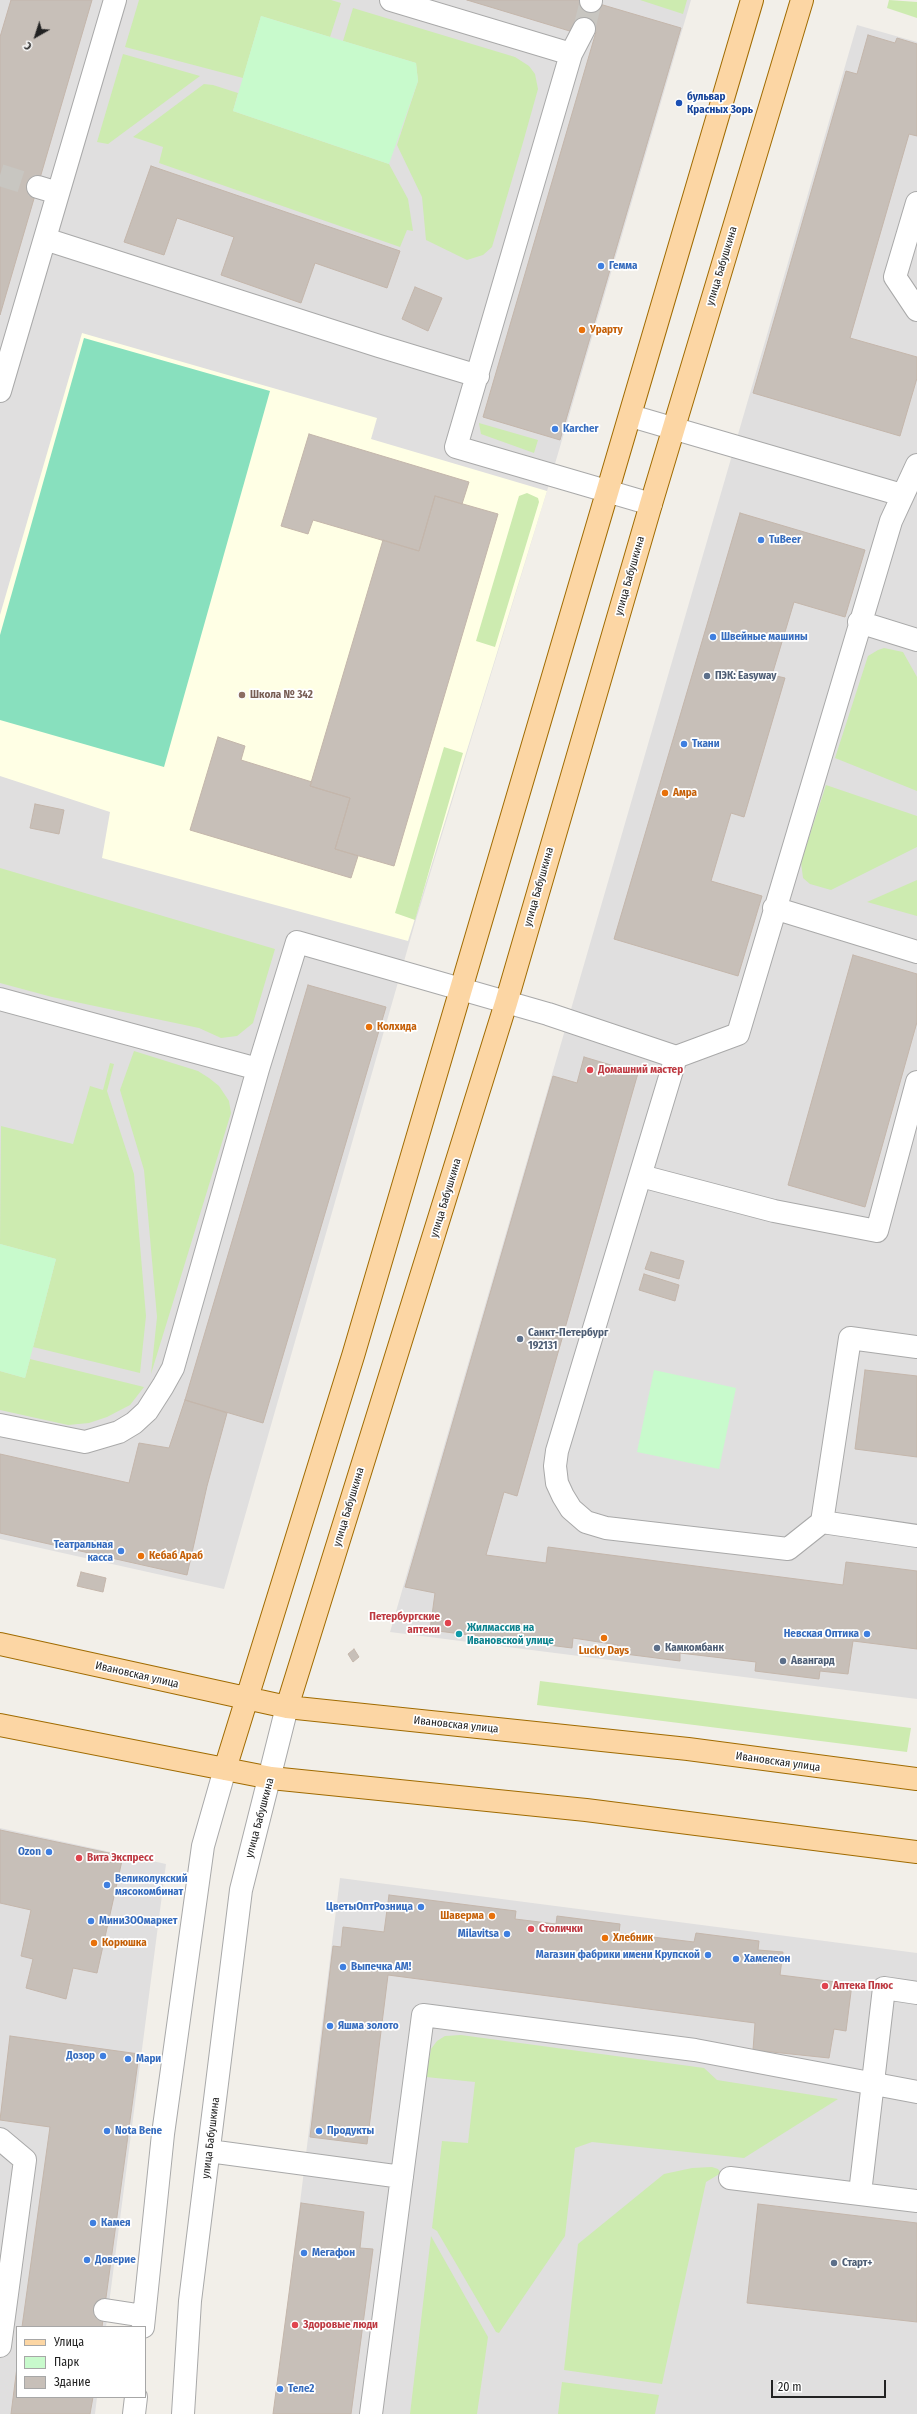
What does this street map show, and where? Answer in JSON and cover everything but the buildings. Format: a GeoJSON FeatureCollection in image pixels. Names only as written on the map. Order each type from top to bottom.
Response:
{"type":"FeatureCollection","features":[{"type":"Feature","properties":{"kind":"main road"},"geometry":{"type":"LineString","coordinates":[[225,1769],[353,1356],[631,416],[752,0]]}},
{"type":"Feature","properties":{"kind":"main road","name":"улица Бабушкина"},"geometry":{"type":"LineString","coordinates":[[287,1707],[506,1003],[651,504],[802,0]]}},
{"type":"Feature","properties":{"kind":"main road","name":"Ивановская улица"},"geometry":{"type":"LineString","coordinates":[[0,1644],[246,1700],[287,1707],[680,1748],[917,1779]]}},
{"type":"Feature","properties":{"kind":"main road"},"geometry":{"type":"LineString","coordinates":[[0,1725],[270,1778],[586,1810],[917,1852]]}},
{"type":"Feature","properties":{"kind":"street"},"geometry":{"type":"LineString","coordinates":[[0,391],[115,0]]}},
{"type":"Feature","properties":{"kind":"street"},"geometry":{"type":"LineString","coordinates":[[391,0],[571,54]]}},
{"type":"Feature","properties":{"kind":"street"},"geometry":{"type":"LineString","coordinates":[[584,28],[571,54],[456,447],[651,504]]}},
{"type":"Feature","properties":{"kind":"street"},"geometry":{"type":"LineString","coordinates":[[38,187],[58,193]]}},
{"type":"Feature","properties":{"kind":"street"},"geometry":{"type":"LineString","coordinates":[[917,204],[895,277],[917,310]]}},
{"type":"Feature","properties":{"kind":"street"},"geometry":{"type":"LineString","coordinates":[[45,239],[371,344],[478,376]]}},
{"type":"Feature","properties":{"kind":"street"},"geometry":{"type":"LineString","coordinates":[[631,416],[902,495]]}},
{"type":"Feature","properties":{"kind":"street"},"geometry":{"type":"LineString","coordinates":[[0,1425],[85,1442],[119,1432],[147,1411],[173,1368],[258,1068],[297,942],[506,1003],[676,1057],[738,1034],[774,908],[891,521],[917,465]]}},
{"type":"Feature","properties":{"kind":"street"},"geometry":{"type":"LineString","coordinates":[[860,622],[917,640]]}},
{"type":"Feature","properties":{"kind":"street"},"geometry":{"type":"LineString","coordinates":[[774,908],[917,952]]}},
{"type":"Feature","properties":{"kind":"street"},"geometry":{"type":"LineString","coordinates":[[0,999],[258,1068]]}},
{"type":"Feature","properties":{"kind":"street"},"geometry":{"type":"LineString","coordinates":[[676,1057],[557,1451],[555,1466],[558,1483],[563,1496],[571,1509],[586,1522],[606,1528],[788,1549],[822,1522],[850,1338],[917,1347]]}},
{"type":"Feature","properties":{"kind":"street"},"geometry":{"type":"LineString","coordinates":[[641,1176],[774,1211],[877,1230],[917,1082]]}},
{"type":"Feature","properties":{"kind":"street"},"geometry":{"type":"LineString","coordinates":[[822,1522],[917,1536]]}},
{"type":"Feature","properties":{"kind":"street","name":"улица Бабушкина"},"geometry":{"type":"LineString","coordinates":[[183,2414],[190,2301],[241,1890],[287,1707]]}},
{"type":"Feature","properties":{"kind":"street"},"geometry":{"type":"LineString","coordinates":[[105,2310],[143,2321],[163,2134],[203,1846],[225,1769]]}},
{"type":"Feature","properties":{"kind":"street"},"geometry":{"type":"LineString","coordinates":[[860,2193],[874,2084],[884,1988],[917,1993]]}},
{"type":"Feature","properties":{"kind":"street"},"geometry":{"type":"LineString","coordinates":[[371,2414],[423,2015],[695,2050],[917,2092]]}},
{"type":"Feature","properties":{"kind":"street"},"geometry":{"type":"LineString","coordinates":[[0,2139],[25,2160],[0,2346]]}},
{"type":"Feature","properties":{"kind":"street"},"geometry":{"type":"LineString","coordinates":[[209,2151],[402,2177]]}},
{"type":"Feature","properties":{"kind":"street"},"geometry":{"type":"LineString","coordinates":[[730,2178],[917,2201]]}},
{"type":"Feature","properties":{"kind":"street"},"geometry":{"type":"LineString","coordinates":[[134,2414],[136,2398]]}},
{"type":"Feature","properties":{"kind":"shaded area"},"geometry":{"type":"Polygon","coordinates":[[[0,0],[691,0],[547,491],[415,923],[224,1589],[0,1539],[0,0]]]}},
{"type":"Feature","properties":{"kind":"shaded area"},"geometry":{"type":"Polygon","coordinates":[[[857,25],[917,42],[917,1699],[390,1632],[857,25]]]}},
{"type":"Feature","properties":{"kind":"shaded area","name":"Школа № 342"},"geometry":{"type":"Polygon","coordinates":[[[82,333],[377,418],[371,439],[547,491],[408,941],[102,858],[110,812],[0,776],[0,615],[82,333]]]}},
{"type":"Feature","properties":{"kind":"shaded area"},"geometry":{"type":"Polygon","coordinates":[[[0,1828],[166,1864],[106,2326],[16,2326],[16,2398],[97,2398],[95,2414],[0,2414],[0,1828]]]}},
{"type":"Feature","properties":{"kind":"shaded area"},"geometry":{"type":"Polygon","coordinates":[[[340,1878],[917,1953],[917,2414],[274,2414],[340,1878]]]}},
{"type":"Feature","properties":{"kind":"green space"},"geometry":{"type":"Polygon","coordinates":[[[139,0],[331,0],[341,3],[330,37],[261,16],[243,78],[125,47],[139,0]]]}},
{"type":"Feature","properties":{"kind":"green space"},"geometry":{"type":"Polygon","coordinates":[[[640,0],[687,0],[683,14],[640,0]]]}},
{"type":"Feature","properties":{"kind":"green space"},"geometry":{"type":"Polygon","coordinates":[[[889,0],[917,2],[917,18],[887,8],[889,0]]]}},
{"type":"Feature","properties":{"kind":"green space"},"geometry":{"type":"Polygon","coordinates":[[[353,8],[515,57],[529,66],[535,74],[538,89],[522,146],[492,247],[483,255],[467,260],[426,240],[422,197],[397,145],[418,81],[416,63],[343,41],[353,8]]]}},
{"type":"Feature","properties":{"kind":"green space"},"geometry":{"type":"Polygon","coordinates":[[[261,16],[416,63],[418,81],[389,164],[233,111],[261,16]]]}},
{"type":"Feature","properties":{"kind":"green space"},"geometry":{"type":"Polygon","coordinates":[[[123,54],[200,76],[108,144],[97,142],[123,54]]]}},
{"type":"Feature","properties":{"kind":"green space"},"geometry":{"type":"Polygon","coordinates":[[[204,84],[213,85],[238,93],[233,111],[389,164],[408,199],[413,231],[407,230],[400,247],[159,163],[163,147],[133,137],[204,84]]]}},
{"type":"Feature","properties":{"kind":"green space"},"geometry":{"type":"Polygon","coordinates":[[[84,338],[270,391],[164,767],[0,720],[0,635],[84,338]]]}},
{"type":"Feature","properties":{"kind":"green space"},"geometry":{"type":"Polygon","coordinates":[[[479,423],[538,440],[534,453],[481,434],[479,423]]]}},
{"type":"Feature","properties":{"kind":"green space"},"geometry":{"type":"Polygon","coordinates":[[[527,493],[538,498],[539,502],[495,647],[476,641],[519,496],[527,493]]]}},
{"type":"Feature","properties":{"kind":"green space"},"geometry":{"type":"Polygon","coordinates":[[[884,648],[903,652],[917,677],[917,791],[835,758],[868,656],[884,648]]]}},
{"type":"Feature","properties":{"kind":"green space"},"geometry":{"type":"Polygon","coordinates":[[[444,747],[463,753],[415,920],[395,913],[444,747]]]}},
{"type":"Feature","properties":{"kind":"green space"},"geometry":{"type":"Polygon","coordinates":[[[826,785],[917,816],[917,847],[831,890],[810,884],[803,878],[801,862],[826,785]]]}},
{"type":"Feature","properties":{"kind":"green space"},"geometry":{"type":"Polygon","coordinates":[[[0,868],[275,949],[253,1023],[237,1036],[221,1038],[199,1028],[52,997],[0,983],[0,868]]]}},
{"type":"Feature","properties":{"kind":"green space"},"geometry":{"type":"Polygon","coordinates":[[[917,880],[917,916],[867,902],[917,880]]]}},
{"type":"Feature","properties":{"kind":"green space"},"geometry":{"type":"Polygon","coordinates":[[[134,1051],[198,1071],[209,1078],[219,1086],[229,1101],[231,1113],[151,1374],[157,1317],[144,1170],[120,1090],[134,1051]]]}},
{"type":"Feature","properties":{"kind":"green space"},"geometry":{"type":"Polygon","coordinates":[[[110,1063],[114,1064],[107,1091],[134,1174],[146,1316],[140,1373],[33,1347],[56,1259],[0,1244],[1,1126],[73,1144],[90,1086],[103,1090],[110,1063]]]}},
{"type":"Feature","properties":{"kind":"green space"},"geometry":{"type":"Polygon","coordinates":[[[0,1244],[56,1259],[25,1378],[0,1371],[0,1244]]]}},
{"type":"Feature","properties":{"kind":"green space"},"geometry":{"type":"Polygon","coordinates":[[[30,1359],[144,1387],[130,1405],[107,1417],[89,1423],[68,1425],[0,1410],[0,1371],[25,1378],[30,1359]]]}},
{"type":"Feature","properties":{"kind":"green space"},"geometry":{"type":"Polygon","coordinates":[[[654,1370],[736,1388],[719,1469],[637,1452],[654,1370]]]}},
{"type":"Feature","properties":{"kind":"green space"},"geometry":{"type":"Polygon","coordinates":[[[540,1681],[911,1728],[907,1752],[537,1705],[540,1681]]]}},
{"type":"Feature","properties":{"kind":"green space"},"geometry":{"type":"Polygon","coordinates":[[[461,2035],[704,2068],[717,2080],[838,2099],[744,2158],[592,2142],[575,2148],[565,2236],[499,2333],[496,2332],[437,2231],[432,2228],[442,2141],[468,2143],[475,2082],[426,2077],[431,2049],[437,2041],[445,2036],[461,2035]]]}},
{"type":"Feature","properties":{"kind":"green space"},"geometry":{"type":"Polygon","coordinates":[[[712,2167],[718,2169],[721,2173],[706,2182],[662,2384],[564,2370],[578,2244],[664,2174],[692,2168],[712,2167]]]}},
{"type":"Feature","properties":{"kind":"green space"},"geometry":{"type":"Polygon","coordinates":[[[431,2236],[488,2337],[477,2414],[410,2414],[431,2236]]]}},
{"type":"Feature","properties":{"kind":"green space"},"geometry":{"type":"Polygon","coordinates":[[[562,2382],[659,2395],[655,2414],[558,2414],[562,2382]]]}},
{"type":"Feature","properties":{"kind":"tunnel"},"geometry":{"type":"LineString","coordinates":[[584,29],[591,1]]}},
{"type":"Feature","properties":{"kind":"tunnel"},"geometry":{"type":"LineString","coordinates":[[0,175],[38,187]]}},
{"type":"Feature","properties":{"kind":"place","name":"бульвар Красных Зорь"},"geometry":{"type":"Point","coordinates":[679,103]}},
{"type":"Feature","properties":{"kind":"place","name":"Гемма"},"geometry":{"type":"Point","coordinates":[601,266]}},
{"type":"Feature","properties":{"kind":"place","name":"Урарту"},"geometry":{"type":"Point","coordinates":[582,330]}},
{"type":"Feature","properties":{"kind":"place","name":"Karcher"},"geometry":{"type":"Point","coordinates":[555,429]}},
{"type":"Feature","properties":{"kind":"place","name":"TuBeer"},"geometry":{"type":"Point","coordinates":[761,540]}},
{"type":"Feature","properties":{"kind":"place","name":"Швейные машины"},"geometry":{"type":"Point","coordinates":[713,637]}},
{"type":"Feature","properties":{"kind":"place","name":"ПЭК: Easyway"},"geometry":{"type":"Point","coordinates":[707,676]}},
{"type":"Feature","properties":{"kind":"place","name":"Школа № 342"},"geometry":{"type":"Point","coordinates":[242,695]}},
{"type":"Feature","properties":{"kind":"place","name":"Ткани"},"geometry":{"type":"Point","coordinates":[684,744]}},
{"type":"Feature","properties":{"kind":"place","name":"Амра"},"geometry":{"type":"Point","coordinates":[665,793]}},
{"type":"Feature","properties":{"kind":"place","name":"Колхида"},"geometry":{"type":"Point","coordinates":[369,1027]}},
{"type":"Feature","properties":{"kind":"place","name":"Домашний мастер"},"geometry":{"type":"Point","coordinates":[590,1070]}},
{"type":"Feature","properties":{"kind":"place","name":"Санкт-Петербург 192131"},"geometry":{"type":"Point","coordinates":[520,1339]}},
{"type":"Feature","properties":{"kind":"place","name":"Театральная касса"},"geometry":{"type":"Point","coordinates":[121,1551]}},
{"type":"Feature","properties":{"kind":"place","name":"Кебаб Араб"},"geometry":{"type":"Point","coordinates":[141,1556]}},
{"type":"Feature","properties":{"kind":"place","name":"Петербургские аптеки"},"geometry":{"type":"Point","coordinates":[448,1623]}},
{"type":"Feature","properties":{"kind":"place","name":"Жилмассив на Ивановской улице"},"geometry":{"type":"Point","coordinates":[459,1634]}},
{"type":"Feature","properties":{"kind":"place","name":"Невская Оптика"},"geometry":{"type":"Point","coordinates":[867,1634]}},
{"type":"Feature","properties":{"kind":"place","name":"Lucky Days"},"geometry":{"type":"Point","coordinates":[604,1638]}},
{"type":"Feature","properties":{"kind":"place","name":"Камкомбанк"},"geometry":{"type":"Point","coordinates":[657,1648]}},
{"type":"Feature","properties":{"kind":"place","name":"Авангард"},"geometry":{"type":"Point","coordinates":[783,1661]}},
{"type":"Feature","properties":{"kind":"place","name":"Ozon"},"geometry":{"type":"Point","coordinates":[49,1852]}},
{"type":"Feature","properties":{"kind":"place","name":"Вита Экспресс"},"geometry":{"type":"Point","coordinates":[79,1858]}},
{"type":"Feature","properties":{"kind":"place","name":"Великолукский мясокомбинат"},"geometry":{"type":"Point","coordinates":[107,1885]}},
{"type":"Feature","properties":{"kind":"place","name":"ЦветыОптРозница"},"geometry":{"type":"Point","coordinates":[421,1907]}},
{"type":"Feature","properties":{"kind":"place","name":"Шаверма"},"geometry":{"type":"Point","coordinates":[492,1916]}},
{"type":"Feature","properties":{"kind":"place","name":"МиниЗООмаркет"},"geometry":{"type":"Point","coordinates":[91,1921]}},
{"type":"Feature","properties":{"kind":"place","name":"Столички"},"geometry":{"type":"Point","coordinates":[531,1929]}},
{"type":"Feature","properties":{"kind":"place","name":"Milavitsa"},"geometry":{"type":"Point","coordinates":[507,1934]}},
{"type":"Feature","properties":{"kind":"place","name":"Хлебник"},"geometry":{"type":"Point","coordinates":[605,1938]}},
{"type":"Feature","properties":{"kind":"place","name":"Корюшка"},"geometry":{"type":"Point","coordinates":[94,1943]}},
{"type":"Feature","properties":{"kind":"place","name":"Магазин фабрики имени Крупской"},"geometry":{"type":"Point","coordinates":[708,1955]}},
{"type":"Feature","properties":{"kind":"place","name":"Хамелеон"},"geometry":{"type":"Point","coordinates":[736,1959]}},
{"type":"Feature","properties":{"kind":"place","name":"Выпечка АМ!"},"geometry":{"type":"Point","coordinates":[343,1967]}},
{"type":"Feature","properties":{"kind":"place","name":"Аптека Плюс"},"geometry":{"type":"Point","coordinates":[825,1986]}},
{"type":"Feature","properties":{"kind":"place","name":"Яшма золото"},"geometry":{"type":"Point","coordinates":[330,2026]}},
{"type":"Feature","properties":{"kind":"place","name":"Дозор"},"geometry":{"type":"Point","coordinates":[103,2056]}},
{"type":"Feature","properties":{"kind":"place","name":"Мари"},"geometry":{"type":"Point","coordinates":[128,2059]}},
{"type":"Feature","properties":{"kind":"place","name":"Nota Bene"},"geometry":{"type":"Point","coordinates":[107,2131]}},
{"type":"Feature","properties":{"kind":"place","name":"Продукты"},"geometry":{"type":"Point","coordinates":[319,2131]}},
{"type":"Feature","properties":{"kind":"place","name":"Камея"},"geometry":{"type":"Point","coordinates":[93,2223]}},
{"type":"Feature","properties":{"kind":"place","name":"Мегафон"},"geometry":{"type":"Point","coordinates":[304,2253]}},
{"type":"Feature","properties":{"kind":"place","name":"Доверие"},"geometry":{"type":"Point","coordinates":[87,2260]}},
{"type":"Feature","properties":{"kind":"place","name":"Старт+"},"geometry":{"type":"Point","coordinates":[834,2263]}},
{"type":"Feature","properties":{"kind":"place","name":"Здоровые люди"},"geometry":{"type":"Point","coordinates":[295,2325]}},
{"type":"Feature","properties":{"kind":"place","name":"Теле2"},"geometry":{"type":"Point","coordinates":[280,2389]}}]}
